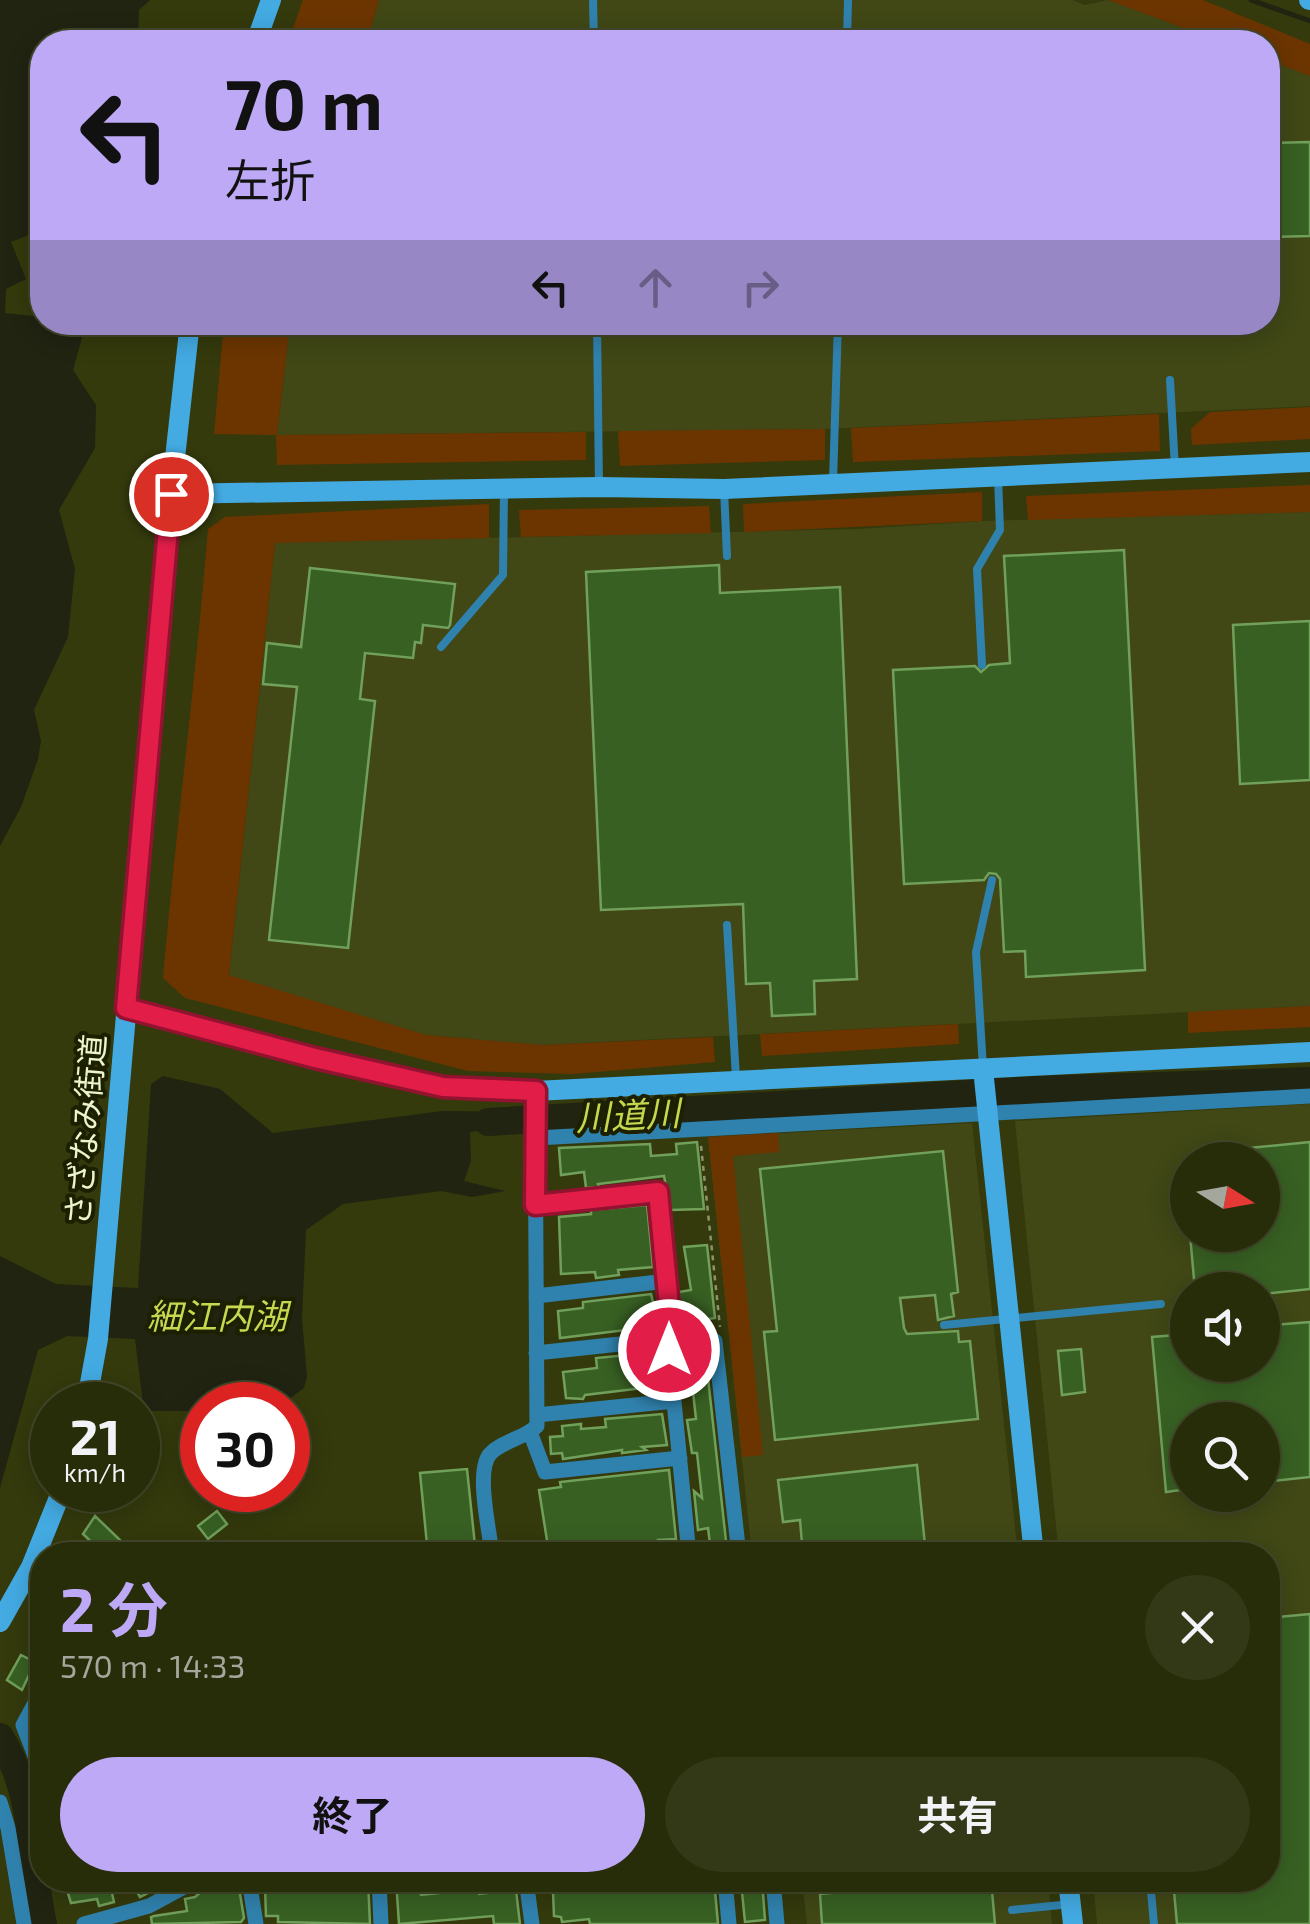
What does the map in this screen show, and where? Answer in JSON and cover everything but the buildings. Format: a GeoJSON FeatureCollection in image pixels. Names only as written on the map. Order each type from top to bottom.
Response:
{"type":"FeatureCollection","features":[{"type":"Feature","properties":{"kind":"street"},"geometry":{"type":"LineString","coordinates":[[260,30],[270,0]]}},
{"type":"Feature","properties":{"kind":"street","name":"さざなみ街道"},"geometry":{"type":"LineString","coordinates":[[90,1382],[98,1339],[171,494],[189,335]]}},
{"type":"Feature","properties":{"kind":"street"},"geometry":{"type":"LineString","coordinates":[[171,494],[832,486],[1310,462]]}},
{"type":"Feature","properties":{"kind":"street"},"geometry":{"type":"LineString","coordinates":[[126,1008],[443,1087],[536,1098],[736,1082],[985,1076],[1310,1052]]}},
{"type":"Feature","properties":{"kind":"street"},"geometry":{"type":"LineString","coordinates":[[985,1076],[1033,1542]]}},
{"type":"Feature","properties":{"kind":"street"},"geometry":{"type":"LineString","coordinates":[[536,1135],[700,1130],[989,1110],[1310,1096]]}},
{"type":"Feature","properties":{"kind":"street"},"geometry":{"type":"LineString","coordinates":[[490,1542],[485,1463],[494,1450],[537,1427],[536,1098]]}},
{"type":"Feature","properties":{"kind":"street"},"geometry":{"type":"LineString","coordinates":[[535,1205],[658,1192],[689,1542]]}},
{"type":"Feature","properties":{"kind":"street"},"geometry":{"type":"LineString","coordinates":[[536,1296],[667,1281]]}},
{"type":"Feature","properties":{"kind":"street"},"geometry":{"type":"LineString","coordinates":[[536,1353],[704,1335],[712,1338],[718,1346],[738,1542]]}},
{"type":"Feature","properties":{"kind":"street"},"geometry":{"type":"LineString","coordinates":[[538,1415],[674,1401]]}},
{"type":"Feature","properties":{"kind":"street"},"geometry":{"type":"LineString","coordinates":[[530,1432],[545,1472],[680,1458]]}},
{"type":"Feature","properties":{"kind":"street"},"geometry":{"type":"LineString","coordinates":[[41,1542],[53,1512]]}},
{"type":"Feature","properties":{"kind":"street"},"geometry":{"type":"LineString","coordinates":[[0,1622],[30,1569]]}},
{"type":"Feature","properties":{"kind":"street"},"geometry":{"type":"LineString","coordinates":[[30,1712],[23,1725],[30,1743]]}},
{"type":"Feature","properties":{"kind":"street"},"geometry":{"type":"LineString","coordinates":[[0,1802],[24,1924]]}},
{"type":"Feature","properties":{"kind":"street"},"geometry":{"type":"LineString","coordinates":[[84,1924],[152,1914],[176,1892]]}},
{"type":"Feature","properties":{"kind":"street"},"geometry":{"type":"LineString","coordinates":[[251,1892],[256,1924]]}},
{"type":"Feature","properties":{"kind":"street"},"geometry":{"type":"LineString","coordinates":[[380,1892],[381,1924]]}},
{"type":"Feature","properties":{"kind":"street"},"geometry":{"type":"LineString","coordinates":[[528,1892],[532,1924]]}},
{"type":"Feature","properties":{"kind":"street"},"geometry":{"type":"LineString","coordinates":[[726,1892],[730,1924]]}},
{"type":"Feature","properties":{"kind":"street"},"geometry":{"type":"LineString","coordinates":[[773,1892],[777,1924]]}},
{"type":"Feature","properties":{"kind":"lane"},"geometry":{"type":"LineString","coordinates":[[594,0],[594,30]]}},
{"type":"Feature","properties":{"kind":"lane"},"geometry":{"type":"LineString","coordinates":[[847,30],[848,0]]}},
{"type":"Feature","properties":{"kind":"lane"},"geometry":{"type":"LineString","coordinates":[[598,335],[600,487]]}},
{"type":"Feature","properties":{"kind":"lane"},"geometry":{"type":"LineString","coordinates":[[832,486],[838,335]]}},
{"type":"Feature","properties":{"kind":"lane"},"geometry":{"type":"LineString","coordinates":[[1170,380],[1175,468]]}},
{"type":"Feature","properties":{"kind":"lane"},"geometry":{"type":"LineString","coordinates":[[982,665],[977,569],[1000,530],[998,477]]}},
{"type":"Feature","properties":{"kind":"lane"},"geometry":{"type":"LineString","coordinates":[[441,647],[503,575],[504,489]]}},
{"type":"Feature","properties":{"kind":"lane"},"geometry":{"type":"LineString","coordinates":[[724,489],[727,556]]}},
{"type":"Feature","properties":{"kind":"lane"},"geometry":{"type":"LineString","coordinates":[[985,1076],[976,952],[992,880]]}},
{"type":"Feature","properties":{"kind":"lane"},"geometry":{"type":"LineString","coordinates":[[727,925],[736,1082]]}},
{"type":"Feature","properties":{"kind":"lane"},"geometry":{"type":"LineString","coordinates":[[944,1326],[1161,1304]]}},
{"type":"Feature","properties":{"kind":"lane"},"geometry":{"type":"LineString","coordinates":[[1151,1892],[1154,1924]]}},
{"type":"Feature","properties":{"kind":"lane"},"geometry":{"type":"LineString","coordinates":[[1012,1910],[1072,1914]]}},
{"type":"Feature","properties":{"kind":"path"},"geometry":{"type":"LineString","coordinates":[[700,1130],[720,1328],[712,1338]]}},
{"type":"Feature","properties":{"kind":"shaded area"},"geometry":{"type":"Polygon","coordinates":[[[303,0],[379,0],[370,30],[292,30],[303,0]]]}},
{"type":"Feature","properties":{"kind":"shaded area"},"geometry":{"type":"Polygon","coordinates":[[[379,0],[1072,0],[1085,5],[1108,0],[1189,30],[370,30],[379,0]]]}},
{"type":"Feature","properties":{"kind":"shaded area"},"geometry":{"type":"Polygon","coordinates":[[[1108,0],[1203,0],[1276,30],[1189,30],[1108,0]]]}},
{"type":"Feature","properties":{"kind":"shaded area"},"geometry":{"type":"Polygon","coordinates":[[[1280,32],[1310,44],[1310,76],[1280,65],[1280,32]]]}},
{"type":"Feature","properties":{"kind":"shaded area"},"geometry":{"type":"Polygon","coordinates":[[[1280,65],[1310,76],[1310,406],[825,429],[277,435],[289,335],[1280,335],[1280,65]]]}},
{"type":"Feature","properties":{"kind":"shaded area"},"geometry":{"type":"Polygon","coordinates":[[[223,335],[289,335],[277,435],[586,432],[586,460],[277,465],[276,435],[214,434],[223,335]]]}},
{"type":"Feature","properties":{"kind":"shaded area"},"geometry":{"type":"Polygon","coordinates":[[[1310,407],[1310,439],[1192,445],[1191,429],[1210,412],[1310,407]]]}},
{"type":"Feature","properties":{"kind":"shaded area"},"geometry":{"type":"Polygon","coordinates":[[[1159,414],[1160,451],[853,462],[851,428],[1159,414]]]}},
{"type":"Feature","properties":{"kind":"shaded area"},"geometry":{"type":"Polygon","coordinates":[[[825,429],[825,460],[620,466],[618,431],[825,429]]]}},
{"type":"Feature","properties":{"kind":"shaded area"},"geometry":{"type":"Polygon","coordinates":[[[1310,485],[1310,512],[1028,520],[1026,496],[1310,485]]]}},
{"type":"Feature","properties":{"kind":"shaded area"},"geometry":{"type":"Polygon","coordinates":[[[982,492],[982,521],[744,532],[743,504],[982,492]]]}},
{"type":"Feature","properties":{"kind":"shaded area"},"geometry":{"type":"Polygon","coordinates":[[[489,504],[489,538],[275,543],[229,975],[426,1035],[543,1045],[713,1037],[715,1062],[573,1074],[468,1071],[185,998],[163,978],[208,529],[225,517],[489,504]]]}},
{"type":"Feature","properties":{"kind":"shaded area"},"geometry":{"type":"Polygon","coordinates":[[[709,506],[711,533],[521,537],[519,510],[709,506]]]}},
{"type":"Feature","properties":{"kind":"shaded area"},"geometry":{"type":"Polygon","coordinates":[[[1310,512],[1310,1006],[542,1045],[426,1035],[229,976],[275,543],[859,529],[982,521],[1310,512]]]}},
{"type":"Feature","properties":{"kind":"shaded area"},"geometry":{"type":"Polygon","coordinates":[[[1310,1006],[1310,1027],[1188,1033],[1188,1012],[1310,1006]]]}},
{"type":"Feature","properties":{"kind":"shaded area"},"geometry":{"type":"Polygon","coordinates":[[[958,1024],[959,1044],[762,1056],[760,1034],[958,1024]]]}},
{"type":"Feature","properties":{"kind":"shaded area"},"geometry":{"type":"Polygon","coordinates":[[[1310,1104],[1310,1924],[1097,1924],[1094,1892],[1280,1892],[1280,1542],[1058,1542],[1015,1121],[1310,1104]]]}},
{"type":"Feature","properties":{"kind":"shaded area"},"geometry":{"type":"Polygon","coordinates":[[[972,1123],[1017,1542],[751,1542],[708,1137],[972,1123]]]}},
{"type":"Feature","properties":{"kind":"shaded area"},"geometry":{"type":"Polygon","coordinates":[[[778,1133],[779,1152],[733,1156],[763,1455],[742,1457],[708,1137],[778,1133]]]}},
{"type":"Feature","properties":{"kind":"shaded area"},"geometry":{"type":"Polygon","coordinates":[[[803,1892],[1049,1892],[1052,1924],[807,1924],[803,1892]]]}},
{"type":"Feature","properties":{"kind":"water"},"geometry":{"type":"Polygon","coordinates":[[[0,0],[150,0],[139,10],[138,30],[30,30],[30,235],[11,242],[26,279],[6,289],[5,313],[30,316],[30,335],[83,335],[73,370],[96,405],[95,448],[59,510],[75,569],[68,637],[34,710],[41,741],[38,759],[21,807],[0,846],[0,0]]]}},
{"type":"Feature","properties":{"kind":"water","name":"細江内湖"},"geometry":{"type":"Polygon","coordinates":[[[163,1076],[220,1089],[273,1133],[442,1111],[523,1112],[524,1125],[470,1132],[471,1161],[464,1181],[505,1191],[472,1197],[441,1191],[343,1204],[306,1230],[302,1318],[306,1382],[180,1382],[180,1411],[160,1411],[160,1382],[140,1382],[135,1339],[67,1336],[38,1350],[0,1488],[0,1256],[56,1284],[138,1288],[151,1084],[163,1076]]]}},
{"type":"Feature","properties":{"kind":"waterway"},"geometry":{"type":"LineString","coordinates":[[1251,0],[1310,21]]}},
{"type":"Feature","properties":{"kind":"waterway","name":"川道川"},"geometry":{"type":"LineString","coordinates":[[488,1122],[1035,1090],[1310,1081]]}},
{"type":"Feature","properties":{"kind":"waterway"},"geometry":{"type":"LineString","coordinates":[[0,1737],[21,1784],[30,1829]]}},
{"type":"Feature","properties":{"kind":"waterway"},"geometry":{"type":"LineString","coordinates":[[37,1892],[43,1924]]}},
{"type":"Feature","properties":{"kind":"route"},"geometry":{"type":"LineString","coordinates":[[171,494],[126,1008],[443,1087],[536,1091],[535,1205],[658,1192],[671,1326],[669,1350]]}}]}
